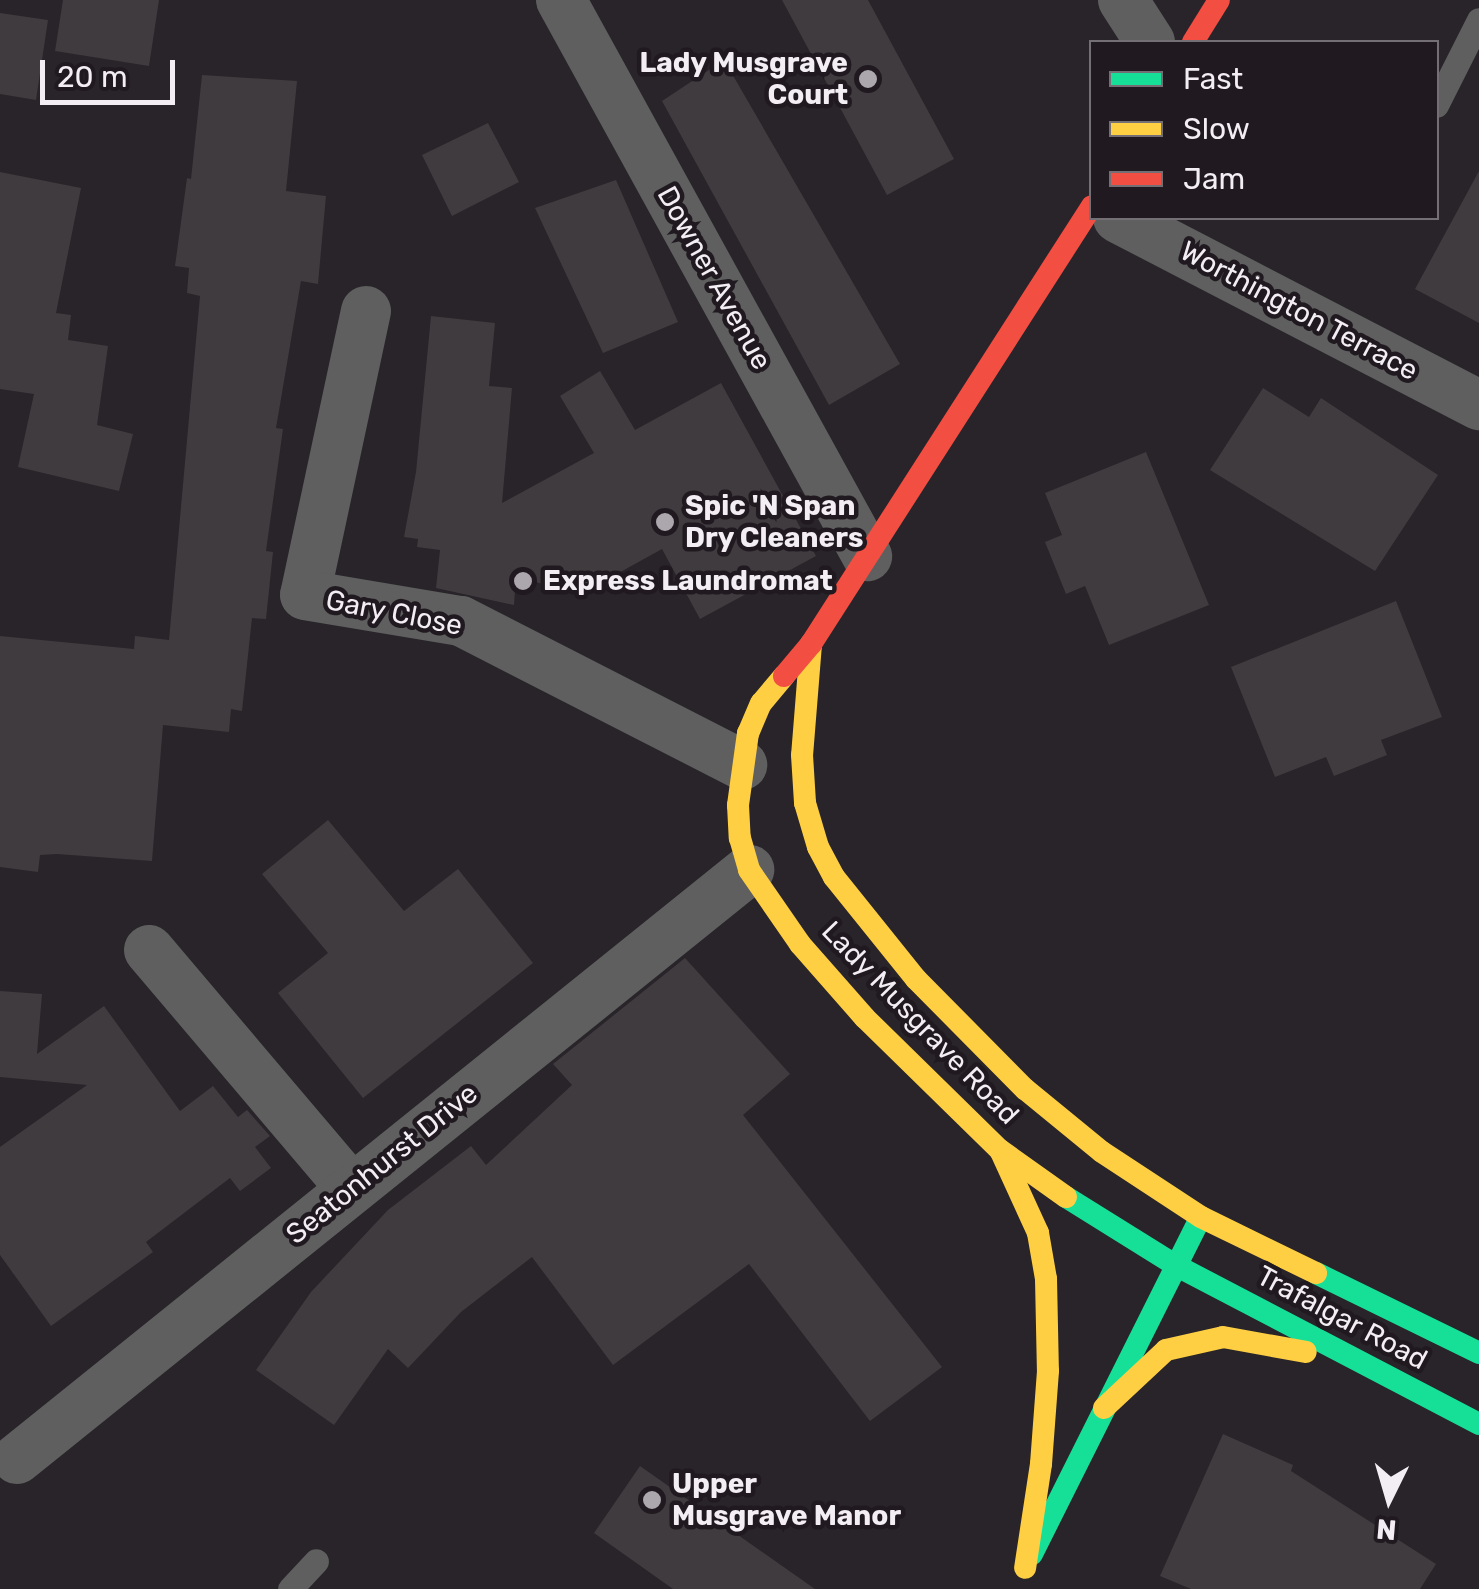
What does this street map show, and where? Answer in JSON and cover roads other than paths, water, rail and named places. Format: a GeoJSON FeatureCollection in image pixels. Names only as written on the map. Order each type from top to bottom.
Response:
{"type":"FeatureCollection","features":[{"type":"Feature","properties":{"kind":"main road"},"geometry":{"type":"LineString","coordinates":[[1193,40],[1219,0]]}},
{"type":"Feature","properties":{"kind":"main road","name":"Lady Musgrave Road"},"geometry":{"type":"LineString","coordinates":[[1089,211],[811,644],[761,703],[742,765],[740,838],[749,870],[800,944],[852,1003],[1000,1150],[1088,1212],[1177,1266]]}},
{"type":"Feature","properties":{"kind":"main road","name":"Lady Musgrave Road"},"geometry":{"type":"LineString","coordinates":[[811,644],[802,755],[806,803],[818,847],[834,878],[916,979],[987,1054],[1102,1152],[1201,1218]]}},
{"type":"Feature","properties":{"kind":"main road"},"geometry":{"type":"LineString","coordinates":[[1000,1150],[1038,1233],[1046,1279],[1048,1371],[1042,1464],[1020,1579]]}},
{"type":"Feature","properties":{"kind":"main road"},"geometry":{"type":"LineString","coordinates":[[1020,1579],[1201,1218]]}},
{"type":"Feature","properties":{"kind":"main road","name":"Trafalgar Road"},"geometry":{"type":"LineString","coordinates":[[1201,1218],[1479,1353]]}},
{"type":"Feature","properties":{"kind":"main road","name":"Trafalgar Road"},"geometry":{"type":"LineString","coordinates":[[1177,1266],[1479,1424]]}},
{"type":"Feature","properties":{"kind":"main road"},"geometry":{"type":"LineString","coordinates":[[1104,1408],[1166,1350],[1224,1337],[1282,1345],[1400,1382]]}},
{"type":"Feature","properties":{"kind":"street","name":"Downer Avenue"},"geometry":{"type":"LineString","coordinates":[[561,0],[867,556]]}},
{"type":"Feature","properties":{"kind":"street"},"geometry":{"type":"LineString","coordinates":[[1123,0],[1149,40]]}},
{"type":"Feature","properties":{"kind":"street","name":"Worthington Terrace"},"geometry":{"type":"LineString","coordinates":[[1122,220],[1479,406]]}},
{"type":"Feature","properties":{"kind":"street","name":"Gary Close"},"geometry":{"type":"LineString","coordinates":[[366,311],[305,596],[461,621],[742,765]]}},
{"type":"Feature","properties":{"kind":"street","name":"Seatonhurst Drive"},"geometry":{"type":"LineString","coordinates":[[17,1459],[749,870]]}},
{"type":"Feature","properties":{"kind":"street"},"geometry":{"type":"LineString","coordinates":[[149,950],[351,1188]]}},
{"type":"Feature","properties":{"kind":"lane"},"geometry":{"type":"LineString","coordinates":[[1439,100],[1479,20]]}},
{"type":"Feature","properties":{"kind":"lane"},"geometry":{"type":"LineString","coordinates":[[290,1589],[316,1561]]}},
{"type":"Feature","properties":{"kind":"place","name":"Lady Musgrave Court"},"geometry":{"type":"Point","coordinates":[868,79]}},
{"type":"Feature","properties":{"kind":"place","name":"Spic 'N Span Dry Cleaners"},"geometry":{"type":"Point","coordinates":[665,522]}},
{"type":"Feature","properties":{"kind":"place","name":"Express Laundromat"},"geometry":{"type":"Point","coordinates":[523,581]}},
{"type":"Feature","properties":{"kind":"place","name":"Upper Musgrave Manor"},"geometry":{"type":"Point","coordinates":[652,1500]}}]}
